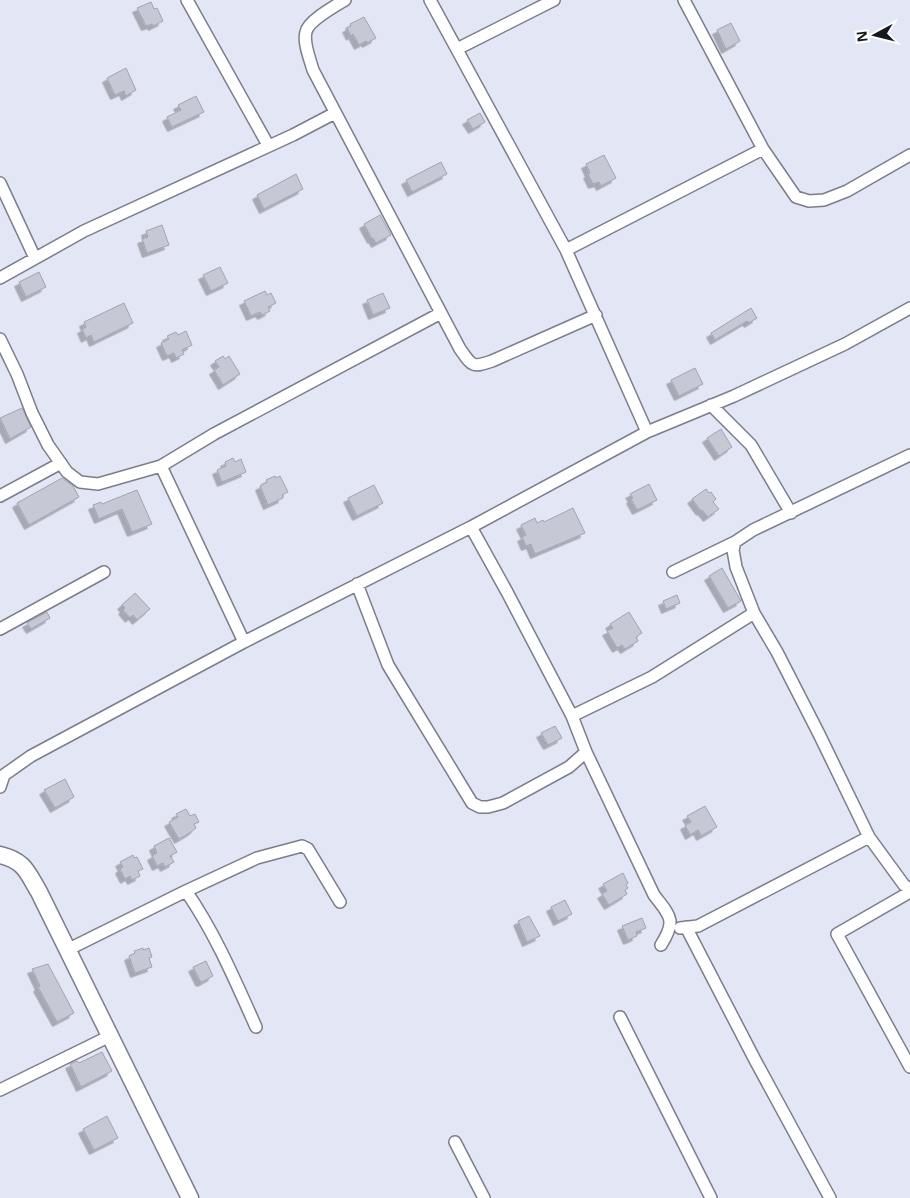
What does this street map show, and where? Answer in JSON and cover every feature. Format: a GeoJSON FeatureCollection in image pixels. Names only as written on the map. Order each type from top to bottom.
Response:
{"type":"FeatureCollection","features":[{"type":"Feature","properties":{"kind":"street"},"geometry":{"type":"LineString","coordinates":[[187,0],[268,145]]}},
{"type":"Feature","properties":{"kind":"street"},"geometry":{"type":"LineString","coordinates":[[345,0],[310,24],[306,32],[306,42],[312,70],[460,349],[470,364],[476,366],[492,361],[596,315]]}},
{"type":"Feature","properties":{"kind":"street"},"geometry":{"type":"LineString","coordinates":[[430,0],[566,250],[647,432]]}},
{"type":"Feature","properties":{"kind":"street"},"geometry":{"type":"LineString","coordinates":[[457,49],[554,0]]}},
{"type":"Feature","properties":{"kind":"street"},"geometry":{"type":"LineString","coordinates":[[684,0],[763,149],[796,197],[809,201],[824,200],[846,191],[910,154]]}},
{"type":"Feature","properties":{"kind":"street"},"geometry":{"type":"LineString","coordinates":[[0,278],[84,231],[293,135],[335,113]]}},
{"type":"Feature","properties":{"kind":"street"},"geometry":{"type":"LineString","coordinates":[[566,250],[763,149]]}},
{"type":"Feature","properties":{"kind":"street"},"geometry":{"type":"LineString","coordinates":[[0,183],[35,258]]}},
{"type":"Feature","properties":{"kind":"street"},"geometry":{"type":"LineString","coordinates":[[0,787],[4,775],[31,756],[244,642],[471,527],[647,432],[845,344],[910,308]]}},
{"type":"Feature","properties":{"kind":"street"},"geometry":{"type":"LineString","coordinates":[[0,339],[48,445],[67,472],[80,482],[98,484],[161,466],[214,434],[441,313]]}},
{"type":"Feature","properties":{"kind":"street"},"geometry":{"type":"LineString","coordinates":[[711,405],[752,445],[791,513]]}},
{"type":"Feature","properties":{"kind":"street"},"geometry":{"type":"LineString","coordinates":[[673,572],[735,542],[752,530],[910,455]]}},
{"type":"Feature","properties":{"kind":"street"},"geometry":{"type":"LineString","coordinates":[[0,496],[61,463]]}},
{"type":"Feature","properties":{"kind":"street"},"geometry":{"type":"LineString","coordinates":[[161,466],[244,642]]}},
{"type":"Feature","properties":{"kind":"street"},"geometry":{"type":"LineString","coordinates":[[471,527],[508,592],[572,716],[586,752],[654,895],[668,912],[671,920],[670,928],[661,945]]}},
{"type":"Feature","properties":{"kind":"street"},"geometry":{"type":"LineString","coordinates":[[735,542],[733,550],[736,567],[754,613],[777,652],[869,837],[910,891],[837,934],[910,1067]]}},
{"type":"Feature","properties":{"kind":"street"},"geometry":{"type":"LineString","coordinates":[[0,630],[104,572]]}},
{"type":"Feature","properties":{"kind":"street"},"geometry":{"type":"LineString","coordinates":[[357,584],[388,665],[472,803],[480,807],[503,803],[569,767],[586,752]]}},
{"type":"Feature","properties":{"kind":"street"},"geometry":{"type":"LineString","coordinates":[[572,716],[652,677],[754,613]]}},
{"type":"Feature","properties":{"kind":"street"},"geometry":{"type":"LineString","coordinates":[[670,928],[698,926],[869,837]]}},
{"type":"Feature","properties":{"kind":"street"},"geometry":{"type":"LineString","coordinates":[[68,950],[257,858],[302,846],[308,849],[340,902]]}},
{"type":"Feature","properties":{"kind":"street"},"geometry":{"type":"LineString","coordinates":[[0,851],[0,855],[12,858],[22,864],[39,892],[190,1198]]}},
{"type":"Feature","properties":{"kind":"street"},"geometry":{"type":"LineString","coordinates":[[186,891],[203,916],[256,1027]]}},
{"type":"Feature","properties":{"kind":"street"},"geometry":{"type":"LineString","coordinates":[[686,928],[830,1198]]}},
{"type":"Feature","properties":{"kind":"street"},"geometry":{"type":"LineString","coordinates":[[620,1017],[711,1198]]}},
{"type":"Feature","properties":{"kind":"street"},"geometry":{"type":"LineString","coordinates":[[0,1090],[110,1036]]}},
{"type":"Feature","properties":{"kind":"street"},"geometry":{"type":"LineString","coordinates":[[455,1142],[484,1198]]}},
{"type":"Feature","properties":{"kind":"building"},"geometry":{"type":"Polygon","coordinates":[[[151,2],[154,9],[157,8],[163,21],[153,26],[152,24],[146,26],[137,8],[151,2]]]}},
{"type":"Feature","properties":{"kind":"building"},"geometry":{"type":"Polygon","coordinates":[[[364,17],[376,38],[359,45],[347,28],[351,26],[350,24],[364,17]]]}},
{"type":"Feature","properties":{"kind":"building"},"geometry":{"type":"Polygon","coordinates":[[[731,23],[740,41],[726,49],[717,30],[731,23]]]}},
{"type":"Feature","properties":{"kind":"building"},"geometry":{"type":"Polygon","coordinates":[[[126,68],[136,90],[126,96],[124,91],[115,95],[107,78],[126,68]]]}},
{"type":"Feature","properties":{"kind":"building"},"geometry":{"type":"Polygon","coordinates":[[[196,96],[204,112],[172,127],[167,117],[181,110],[178,105],[196,96]]]}},
{"type":"Feature","properties":{"kind":"building"},"geometry":{"type":"Polygon","coordinates":[[[480,113],[485,122],[473,129],[467,120],[480,113]]]}},
{"type":"Feature","properties":{"kind":"building"},"geometry":{"type":"Polygon","coordinates":[[[604,155],[616,178],[601,186],[599,182],[593,184],[586,164],[604,155]]]}},
{"type":"Feature","properties":{"kind":"building"},"geometry":{"type":"Polygon","coordinates":[[[441,162],[447,174],[412,192],[406,180],[441,162]]]}},
{"type":"Feature","properties":{"kind":"building"},"geometry":{"type":"Polygon","coordinates":[[[296,174],[303,189],[264,209],[257,195],[296,174]]]}},
{"type":"Feature","properties":{"kind":"building"},"geometry":{"type":"Polygon","coordinates":[[[380,215],[391,235],[376,243],[364,224],[380,215]]]}},
{"type":"Feature","properties":{"kind":"building"},"geometry":{"type":"Polygon","coordinates":[[[162,225],[169,245],[147,253],[142,239],[148,237],[146,231],[162,225]]]}},
{"type":"Feature","properties":{"kind":"building"},"geometry":{"type":"Polygon","coordinates":[[[220,267],[228,283],[211,291],[203,275],[220,267]]]}},
{"type":"Feature","properties":{"kind":"building"},"geometry":{"type":"Polygon","coordinates":[[[39,272],[46,287],[26,297],[19,282],[39,272]]]}},
{"type":"Feature","properties":{"kind":"building"},"geometry":{"type":"Polygon","coordinates":[[[265,291],[267,295],[271,293],[276,303],[268,307],[270,311],[262,315],[260,312],[251,316],[244,301],[265,291]]]}},
{"type":"Feature","properties":{"kind":"building"},"geometry":{"type":"Polygon","coordinates":[[[383,293],[390,308],[373,315],[367,300],[383,293]]]}},
{"type":"Feature","properties":{"kind":"building"},"geometry":{"type":"Polygon","coordinates":[[[124,303],[133,323],[94,342],[91,335],[86,338],[82,329],[86,327],[84,322],[124,303]]]}},
{"type":"Feature","properties":{"kind":"building"},"geometry":{"type":"Polygon","coordinates":[[[751,308],[757,318],[749,323],[747,321],[715,340],[711,333],[751,308]]]}},
{"type":"Feature","properties":{"kind":"building"},"geometry":{"type":"Polygon","coordinates":[[[186,331],[192,345],[182,350],[184,354],[176,358],[174,353],[167,356],[161,343],[169,339],[167,336],[176,332],[178,335],[186,331]]]}},
{"type":"Feature","properties":{"kind":"building"},"geometry":{"type":"Polygon","coordinates":[[[223,356],[225,359],[229,356],[240,374],[223,385],[214,370],[219,367],[215,361],[223,356]]]}},
{"type":"Feature","properties":{"kind":"building"},"geometry":{"type":"Polygon","coordinates":[[[695,368],[703,384],[679,396],[671,380],[695,368]]]}},
{"type":"Feature","properties":{"kind":"building"},"geometry":{"type":"Polygon","coordinates":[[[22,408],[31,427],[10,439],[0,418],[22,408]]]}},
{"type":"Feature","properties":{"kind":"building"},"geometry":{"type":"Polygon","coordinates":[[[721,429],[732,447],[719,456],[707,438],[721,429]]]}},
{"type":"Feature","properties":{"kind":"building"},"geometry":{"type":"Polygon","coordinates":[[[233,458],[235,462],[241,459],[246,472],[222,482],[217,470],[226,466],[225,462],[233,458]]]}},
{"type":"Feature","properties":{"kind":"building"},"geometry":{"type":"Polygon","coordinates":[[[275,476],[276,478],[280,476],[288,492],[282,495],[283,498],[268,505],[260,486],[267,482],[266,480],[275,476]]]}},
{"type":"Feature","properties":{"kind":"building"},"geometry":{"type":"Polygon","coordinates":[[[62,478],[73,486],[79,497],[29,525],[17,503],[62,478]]]}},
{"type":"Feature","properties":{"kind":"building"},"geometry":{"type":"Polygon","coordinates":[[[649,484],[657,500],[637,510],[630,494],[649,484]]]}},
{"type":"Feature","properties":{"kind":"building"},"geometry":{"type":"Polygon","coordinates":[[[374,485],[383,503],[357,516],[348,498],[374,485]]]}},
{"type":"Feature","properties":{"kind":"building"},"geometry":{"type":"Polygon","coordinates":[[[706,489],[716,499],[713,502],[719,509],[708,517],[692,499],[706,489]]]}},
{"type":"Feature","properties":{"kind":"building"},"geometry":{"type":"Polygon","coordinates":[[[137,490],[152,524],[132,532],[122,509],[99,519],[93,505],[101,502],[102,504],[137,490]]]}},
{"type":"Feature","properties":{"kind":"building"},"geometry":{"type":"Polygon","coordinates":[[[573,508],[585,533],[535,554],[531,544],[526,546],[522,537],[526,535],[521,525],[535,518],[537,523],[543,520],[544,522],[573,508]]]}},
{"type":"Feature","properties":{"kind":"building"},"geometry":{"type":"Polygon","coordinates":[[[722,568],[741,601],[728,608],[709,576],[722,568]]]}},
{"type":"Feature","properties":{"kind":"building"},"geometry":{"type":"Polygon","coordinates":[[[135,593],[150,609],[137,620],[133,615],[130,618],[123,610],[125,608],[122,605],[135,593]]]}},
{"type":"Feature","properties":{"kind":"building"},"geometry":{"type":"Polygon","coordinates":[[[677,595],[680,603],[666,609],[663,601],[677,595]]]}},
{"type":"Feature","properties":{"kind":"building"},"geometry":{"type":"Polygon","coordinates":[[[47,612],[50,618],[31,629],[27,623],[47,612]]]}},
{"type":"Feature","properties":{"kind":"building"},"geometry":{"type":"Polygon","coordinates":[[[629,612],[642,633],[636,637],[638,641],[625,649],[622,645],[617,648],[607,631],[613,628],[610,624],[629,612]]]}},
{"type":"Feature","properties":{"kind":"building"},"geometry":{"type":"Polygon","coordinates":[[[555,726],[562,738],[548,745],[541,733],[555,726]]]}},
{"type":"Feature","properties":{"kind":"building"},"geometry":{"type":"Polygon","coordinates":[[[65,779],[74,797],[55,808],[44,790],[65,779]]]}},
{"type":"Feature","properties":{"kind":"building"},"geometry":{"type":"Polygon","coordinates":[[[705,806],[717,827],[701,836],[698,830],[690,835],[685,825],[691,822],[687,816],[705,806]]]}},
{"type":"Feature","properties":{"kind":"building"},"geometry":{"type":"Polygon","coordinates":[[[186,809],[190,816],[195,814],[199,822],[194,824],[196,828],[179,839],[169,822],[178,817],[176,814],[186,809]]]}},
{"type":"Feature","properties":{"kind":"building"},"geometry":{"type":"Polygon","coordinates":[[[169,838],[177,852],[170,856],[174,862],[165,867],[163,863],[157,866],[152,856],[157,853],[154,846],[169,838]]]}},
{"type":"Feature","properties":{"kind":"building"},"geometry":{"type":"Polygon","coordinates":[[[133,855],[134,858],[137,857],[143,869],[138,871],[140,876],[132,880],[130,876],[125,879],[120,869],[123,867],[120,862],[133,855]]]}},
{"type":"Feature","properties":{"kind":"building"},"geometry":{"type":"Polygon","coordinates":[[[623,873],[628,883],[626,885],[628,888],[625,890],[627,894],[609,905],[602,894],[607,891],[603,884],[623,873]]]}},
{"type":"Feature","properties":{"kind":"building"},"geometry":{"type":"Polygon","coordinates":[[[565,900],[572,914],[558,921],[551,907],[565,900]]]}},
{"type":"Feature","properties":{"kind":"building"},"geometry":{"type":"Polygon","coordinates":[[[529,916],[540,936],[527,942],[518,921],[529,916]]]}},
{"type":"Feature","properties":{"kind":"building"},"geometry":{"type":"Polygon","coordinates":[[[642,918],[646,928],[636,932],[637,936],[628,940],[622,926],[642,918]]]}},
{"type":"Feature","properties":{"kind":"building"},"geometry":{"type":"Polygon","coordinates":[[[143,948],[143,950],[149,948],[152,957],[149,958],[152,967],[135,973],[129,956],[135,953],[134,951],[143,948]]]}},
{"type":"Feature","properties":{"kind":"building"},"geometry":{"type":"Polygon","coordinates":[[[206,961],[213,976],[202,982],[193,967],[206,961]]]}},
{"type":"Feature","properties":{"kind":"building"},"geometry":{"type":"Polygon","coordinates":[[[48,964],[74,1013],[57,1022],[38,987],[40,986],[32,969],[48,964]]]}},
{"type":"Feature","properties":{"kind":"building"},"geometry":{"type":"Polygon","coordinates":[[[102,1052],[112,1071],[81,1087],[70,1064],[77,1061],[79,1063],[102,1052]]]}},
{"type":"Feature","properties":{"kind":"building"},"geometry":{"type":"Polygon","coordinates":[[[107,1116],[118,1138],[94,1150],[83,1129],[107,1116]]]}}]}
